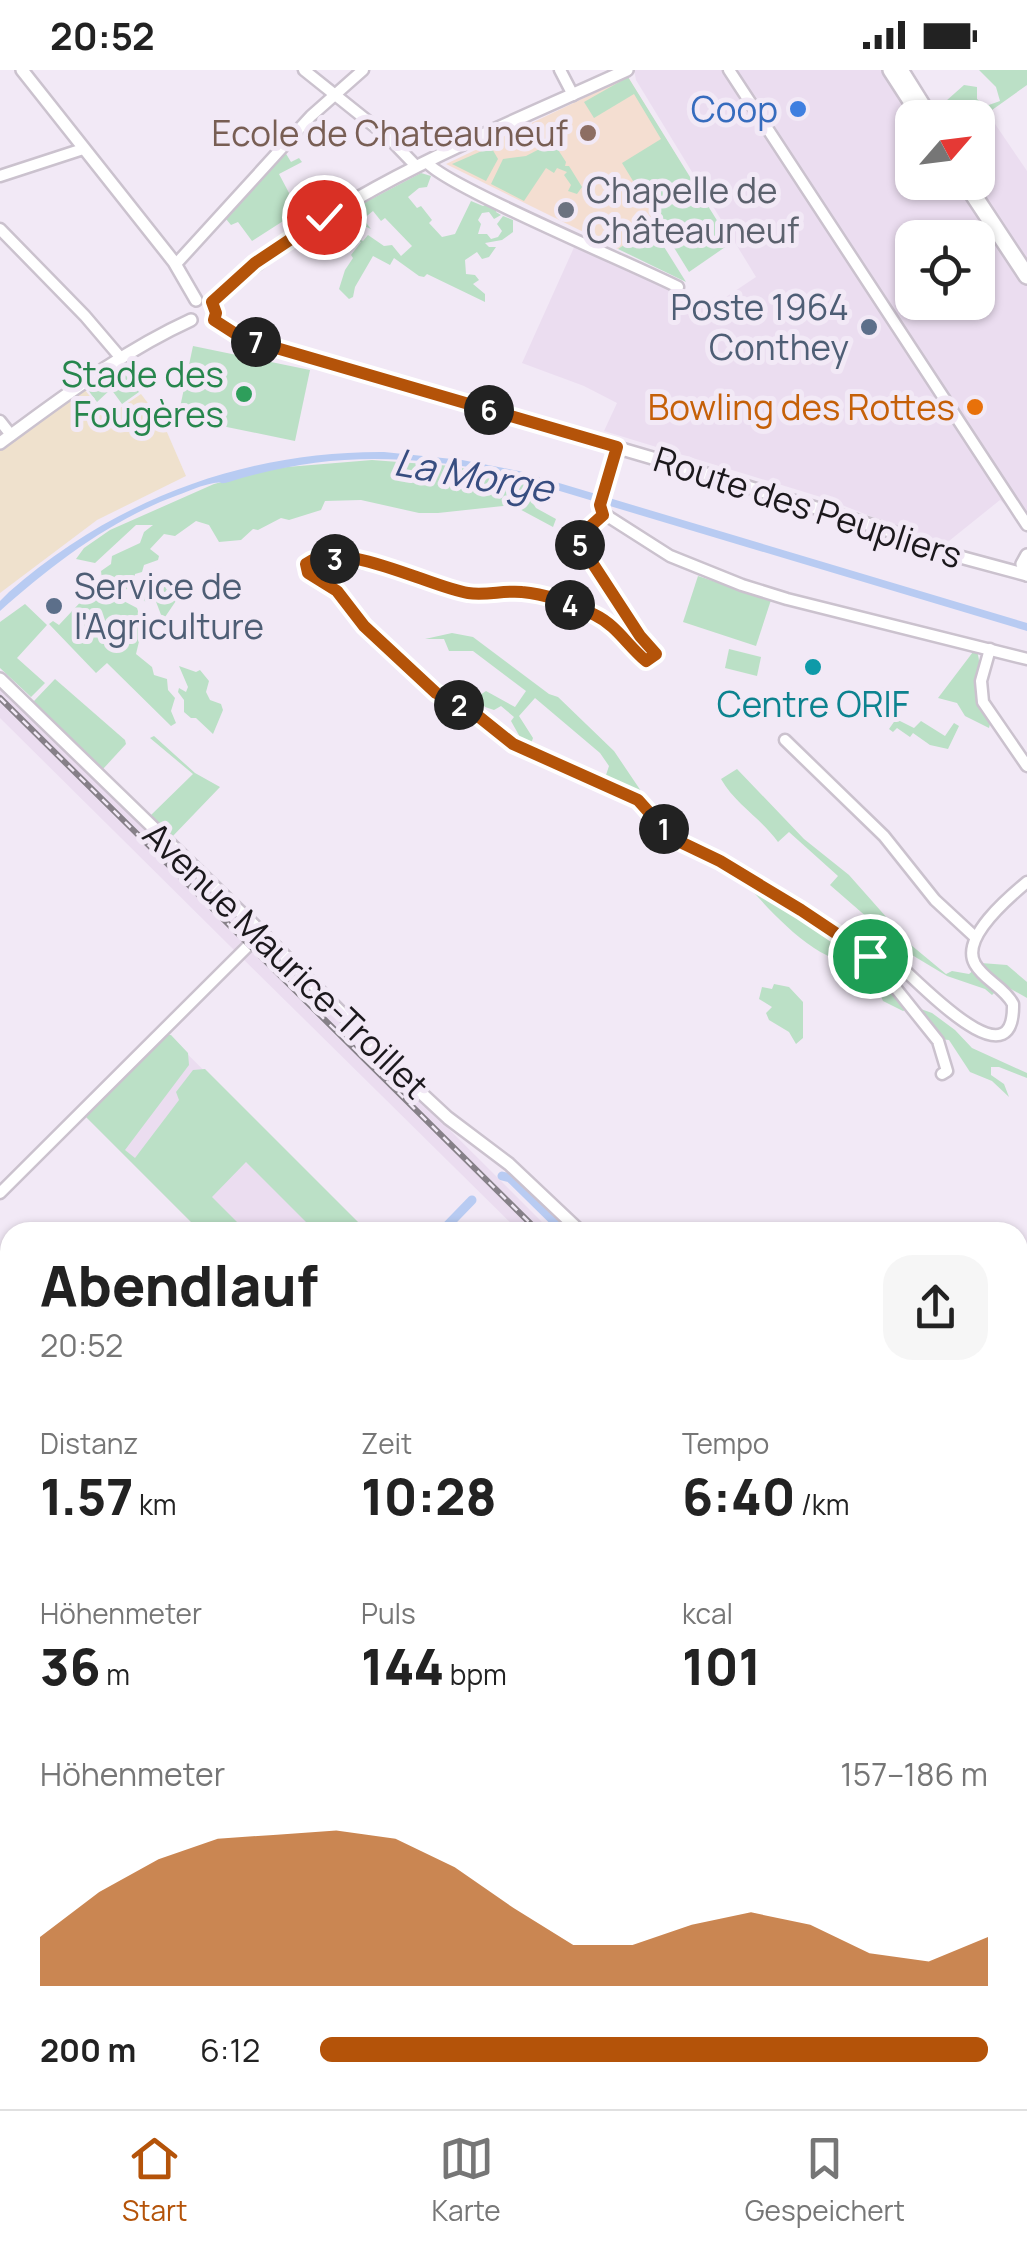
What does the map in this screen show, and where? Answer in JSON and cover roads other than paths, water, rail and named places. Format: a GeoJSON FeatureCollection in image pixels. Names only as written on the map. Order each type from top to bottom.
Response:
{"type":"FeatureCollection","features":[{"type":"Feature","properties":{"kind":"main road"},"geometry":{"type":"LineString","coordinates":[[891,70],[910,100]]}},
{"type":"Feature","properties":{"kind":"main road"},"geometry":{"type":"LineString","coordinates":[[977,200],[1027,276]]}},
{"type":"Feature","properties":{"kind":"street"},"geometry":{"type":"LineString","coordinates":[[22,70],[176,264],[196,300]]}},
{"type":"Feature","properties":{"kind":"street"},"geometry":{"type":"LineString","coordinates":[[304,70],[407,154],[434,171],[678,287]]}},
{"type":"Feature","properties":{"kind":"street"},"geometry":{"type":"LineString","coordinates":[[176,264],[333,94],[362,70]]}},
{"type":"Feature","properties":{"kind":"street"},"geometry":{"type":"LineString","coordinates":[[560,70],[573,95]]}},
{"type":"Feature","properties":{"kind":"street"},"geometry":{"type":"LineString","coordinates":[[196,300],[212,302],[268,254],[332,212],[422,164],[627,70]]}},
{"type":"Feature","properties":{"kind":"street"},"geometry":{"type":"LineString","coordinates":[[729,70],[1027,525]]}},
{"type":"Feature","properties":{"kind":"street"},"geometry":{"type":"LineString","coordinates":[[903,70],[922,100]]}},
{"type":"Feature","properties":{"kind":"street"},"geometry":{"type":"LineString","coordinates":[[0,176],[83,149]]}},
{"type":"Feature","properties":{"kind":"street"},"geometry":{"type":"LineString","coordinates":[[0,229],[120,357]]}},
{"type":"Feature","properties":{"kind":"street"},"geometry":{"type":"LineString","coordinates":[[192,320],[190,307],[196,300]]}},
{"type":"Feature","properties":{"kind":"street"},"geometry":{"type":"LineString","coordinates":[[0,421],[5,439],[120,357],[163,332],[192,320],[205,326],[214,320],[212,302]]}},
{"type":"Feature","properties":{"kind":"street","name":"Route des Peupliers"},"geometry":{"type":"LineString","coordinates":[[214,320],[242,338],[617,447],[1027,575]]}},
{"type":"Feature","properties":{"kind":"street"},"geometry":{"type":"LineString","coordinates":[[617,447],[602,504],[580,544],[640,636],[654,648],[656,654],[651,660],[637,654],[611,625],[596,615],[552,598],[521,592],[465,593],[390,566],[361,560],[318,557],[306,568],[313,577],[337,591],[364,626],[436,693],[473,712],[513,744],[638,800],[672,838],[720,861],[870,956],[938,1041],[947,1070],[942,1074]]}},
{"type":"Feature","properties":{"kind":"street"},"geometry":{"type":"LineString","coordinates":[[602,504],[682,562],[742,585],[787,600],[1027,659]]}},
{"type":"Feature","properties":{"kind":"street"},"geometry":{"type":"LineString","coordinates":[[1025,558],[1022,569],[1027,575]]}},
{"type":"Feature","properties":{"kind":"street","name":"Route des Peupliers"},"geometry":{"type":"LineString","coordinates":[[1003,568],[1025,558]]}},
{"type":"Feature","properties":{"kind":"street"},"geometry":{"type":"LineString","coordinates":[[990,649],[981,681],[983,702],[1027,766]]}},
{"type":"Feature","properties":{"kind":"street","name":"Avenue Maurice-Troillet"},"geometry":{"type":"LineString","coordinates":[[0,679],[262,932],[420,1092],[510,1164],[570,1222]]}},
{"type":"Feature","properties":{"kind":"street"},"geometry":{"type":"LineString","coordinates":[[786,740],[879,831],[934,900],[975,937]]}},
{"type":"Feature","properties":{"kind":"street"},"geometry":{"type":"LineString","coordinates":[[870,956],[891,959],[970,1027],[990,1035],[1001,1032],[1009,1024],[1013,1004],[976,965],[972,954],[975,937],[1027,882]]}},
{"type":"Feature","properties":{"kind":"street"},"geometry":{"type":"LineString","coordinates":[[0,1193],[262,932]]}},
{"type":"Feature","properties":{"kind":"water","name":"La Morge"},"geometry":{"type":"Polygon","coordinates":[[[384,452],[519,471],[1027,623],[1027,631],[493,471],[392,459],[296,466],[209,484],[178,495],[129,517],[83,545],[0,611],[0,601],[9,592],[92,531],[183,487],[281,461],[384,452]]]}},
{"type":"Feature","properties":{"kind":"waterway"},"geometry":{"type":"LineString","coordinates":[[502,1176],[510,1178],[555,1222]]}},
{"type":"Feature","properties":{"kind":"waterway"},"geometry":{"type":"LineString","coordinates":[[451,1222],[472,1200]]}},
{"type":"Feature","properties":{"kind":"railway"},"geometry":{"type":"LineString","coordinates":[[0,698],[529,1222]]}},
{"type":"Feature","properties":{"kind":"place","name":"Coop"},"geometry":{"type":"Point","coordinates":[798,109]}},
{"type":"Feature","properties":{"kind":"place","name":"Ecole de Chateauneuf"},"geometry":{"type":"Point","coordinates":[588,133]}},
{"type":"Feature","properties":{"kind":"place","name":"Chapelle de Châteauneuf"},"geometry":{"type":"Point","coordinates":[566,210]}},
{"type":"Feature","properties":{"kind":"place","name":"Poste 1964 Conthey"},"geometry":{"type":"Point","coordinates":[869,327]}},
{"type":"Feature","properties":{"kind":"place","name":"Stade des Fougères"},"geometry":{"type":"Point","coordinates":[244,394]}},
{"type":"Feature","properties":{"kind":"place","name":"Bowling des Rottes"},"geometry":{"type":"Point","coordinates":[975,407]}},
{"type":"Feature","properties":{"kind":"place","name":"Service de l'Agriculture"},"geometry":{"type":"Point","coordinates":[54,606]}},
{"type":"Feature","properties":{"kind":"place","name":"Centre ORIF"},"geometry":{"type":"Point","coordinates":[813,667]}}]}
